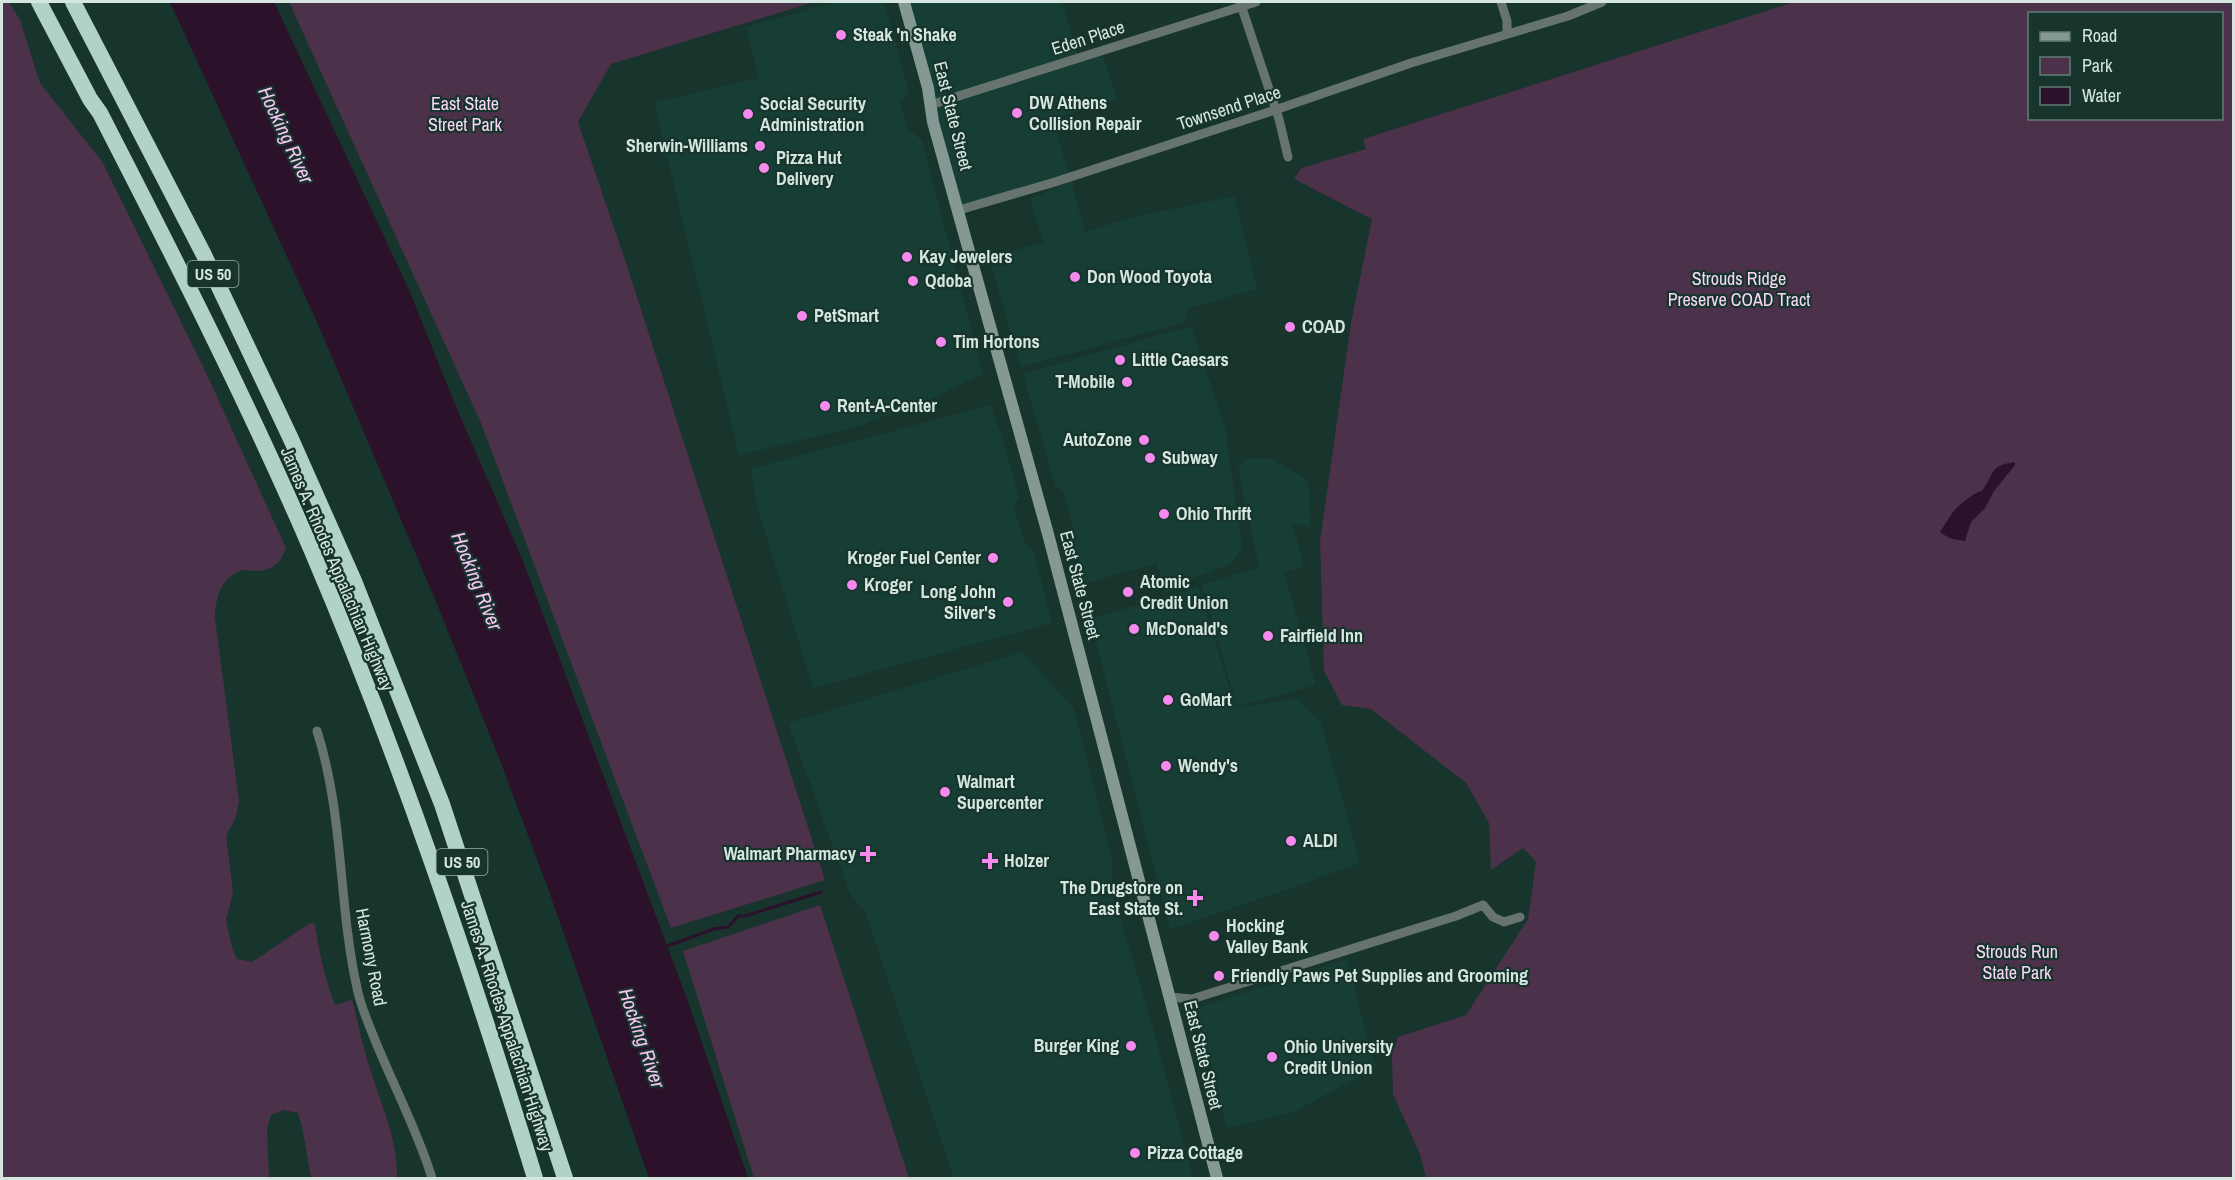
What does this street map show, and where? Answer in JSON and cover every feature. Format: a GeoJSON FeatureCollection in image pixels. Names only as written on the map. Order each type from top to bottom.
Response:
{"type":"FeatureCollection","features":[{"type":"Feature","properties":{"kind":"highway","name":"James A. Rhodes Appalachian Highway"},"geometry":{"type":"LineString","coordinates":[[39,2],[90,99],[100,113],[217,344],[276,471],[342,626],[408,794],[444,894],[535,1179]]}},
{"type":"Feature","properties":{"kind":"highway"},"geometry":{"type":"LineString","coordinates":[[46,2],[94,96],[100,113]]}},
{"type":"Feature","properties":{"kind":"highway","name":"James A. Rhodes Appalachian Highway"},"geometry":{"type":"LineString","coordinates":[[73,2],[204,255],[291,439],[354,581],[442,804],[565,1179]]}},
{"type":"Feature","properties":{"kind":"main road","name":"East State Street"},"geometry":{"type":"LineString","coordinates":[[904,2],[928,88],[930,105],[1050,539],[1217,1179]]}},
{"type":"Feature","properties":{"kind":"street","name":"Eden Place"},"geometry":{"type":"LineString","coordinates":[[930,105],[1241,4],[1256,2]]}},
{"type":"Feature","properties":{"kind":"street"},"geometry":{"type":"LineString","coordinates":[[1501,2],[1507,21],[1507,32]]}},
{"type":"Feature","properties":{"kind":"street","name":"Townsend Place"},"geometry":{"type":"LineString","coordinates":[[959,210],[1055,182],[1275,110],[1409,63],[1507,32],[1546,23],[1602,2]]}},
{"type":"Feature","properties":{"kind":"street"},"geometry":{"type":"LineString","coordinates":[[1241,4],[1282,128],[1288,157]]}},
{"type":"Feature","properties":{"kind":"street","name":"Harmony Road"},"geometry":{"type":"LineString","coordinates":[[317,731],[330,776],[336,813],[344,908],[357,988],[380,1052],[424,1152],[432,1179]]}},
{"type":"Feature","properties":{"kind":"street"},"geometry":{"type":"LineString","coordinates":[[1170,997],[1192,999],[1456,916],[1483,905],[1493,918],[1504,922],[1520,917]]}},
{"type":"Feature","properties":{"kind":"shaded area"},"geometry":{"type":"Polygon","coordinates":[[[835,2],[884,2],[909,92],[900,104],[907,127],[922,141],[983,374],[933,398],[859,426],[739,455],[654,102],[759,78],[746,27],[835,2]]]}},
{"type":"Feature","properties":{"kind":"shaded area"},"geometry":{"type":"Polygon","coordinates":[[[904,2],[1062,2],[1079,58],[1101,51],[1117,99],[1052,120],[1069,173],[959,210],[904,2]]]}},
{"type":"Feature","properties":{"kind":"shaded area"},"geometry":{"type":"Polygon","coordinates":[[[1071,181],[1085,232],[1129,218],[1234,196],[1257,289],[1187,309],[1185,322],[1021,367],[989,258],[1043,242],[1030,199],[1071,181]]]}},
{"type":"Feature","properties":{"kind":"shaded area"},"geometry":{"type":"Polygon","coordinates":[[[1191,326],[1225,426],[1242,548],[1232,563],[1194,578],[1166,593],[1157,563],[1083,584],[1064,492],[1055,485],[1023,374],[1191,326]]]}},
{"type":"Feature","properties":{"kind":"shaded area"},"geometry":{"type":"Polygon","coordinates":[[[990,405],[1000,430],[1019,497],[1014,506],[1023,539],[1034,553],[1052,623],[813,688],[758,509],[750,469],[990,405]]]}},
{"type":"Feature","properties":{"kind":"shaded area"},"geometry":{"type":"Polygon","coordinates":[[[1246,459],[1272,459],[1308,480],[1311,528],[1292,522],[1304,566],[1284,572],[1316,685],[1237,707],[1202,585],[1259,567],[1238,470],[1246,459]]]}},
{"type":"Feature","properties":{"kind":"shaded area"},"geometry":{"type":"Polygon","coordinates":[[[1198,587],[1236,708],[1297,698],[1321,723],[1360,863],[1170,929],[1090,619],[1198,587]]]}},
{"type":"Feature","properties":{"kind":"shaded area"},"geometry":{"type":"Polygon","coordinates":[[[1022,652],[1074,709],[1113,862],[1111,887],[1153,1028],[1193,1178],[954,1178],[866,913],[850,894],[788,723],[1022,652]]]}},
{"type":"Feature","properties":{"kind":"shaded area"},"geometry":{"type":"Polygon","coordinates":[[[1347,959],[1375,1068],[1296,1111],[1227,1128],[1197,1008],[1347,959]]]}},
{"type":"Feature","properties":{"kind":"green space"},"geometry":{"type":"Polygon","coordinates":[[[2,2],[9,2],[20,20],[40,83],[103,163],[209,379],[286,548],[278,562],[271,568],[260,571],[242,570],[228,578],[220,590],[216,604],[215,618],[239,801],[236,817],[226,836],[233,892],[226,920],[237,959],[252,962],[310,923],[315,924],[318,945],[335,1005],[352,1000],[367,1059],[393,1140],[397,1178],[311,1178],[298,1113],[284,1110],[271,1115],[267,1129],[269,1178],[2,1178],[2,2]]]}},
{"type":"Feature","properties":{"kind":"green space","name":"East State Street Park"},"geometry":{"type":"Polygon","coordinates":[[[289,2],[814,2],[611,64],[578,122],[626,263],[825,880],[671,928],[481,423],[289,2]]]}},
{"type":"Feature","properties":{"kind":"green space"},"geometry":{"type":"Polygon","coordinates":[[[1794,2],[2233,2],[2233,1178],[1426,1178],[1420,1154],[1393,1094],[1392,1055],[1398,1037],[1466,1015],[1528,919],[1536,862],[1523,848],[1491,870],[1489,823],[1466,783],[1371,709],[1342,705],[1324,671],[1320,541],[1351,323],[1372,219],[1294,179],[1301,168],[1366,149],[1363,139],[1794,2]]]}},
{"type":"Feature","properties":{"kind":"green space"},"geometry":{"type":"Polygon","coordinates":[[[820,905],[909,1178],[754,1178],[683,951],[820,905]]]}},
{"type":"Feature","properties":{"kind":"water","name":"Hocking River"},"geometry":{"type":"Polygon","coordinates":[[[170,2],[274,2],[409,290],[454,402],[523,561],[687,999],[748,1178],[649,1178],[549,891],[501,763],[437,604],[317,322],[170,2]]]}},
{"type":"Feature","properties":{"kind":"water"},"geometry":{"type":"Polygon","coordinates":[[[2015,462],[1985,508],[1971,522],[1965,541],[1940,532],[1959,505],[1982,491],[1996,468],[2015,462]]]}},
{"type":"Feature","properties":{"kind":"waterway"},"geometry":{"type":"LineString","coordinates":[[667,946],[714,929],[728,927],[738,916],[745,916],[821,892]]}},
{"type":"Feature","properties":{"kind":"place","name":"Steak 'n Shake"},"geometry":{"type":"Point","coordinates":[841,35]}},
{"type":"Feature","properties":{"kind":"place","name":"DW Athens Collision Repair"},"geometry":{"type":"Point","coordinates":[1017,113]}},
{"type":"Feature","properties":{"kind":"place","name":"Social Security Administration"},"geometry":{"type":"Point","coordinates":[748,114]}},
{"type":"Feature","properties":{"kind":"place","name":"Sherwin-Williams"},"geometry":{"type":"Point","coordinates":[760,146]}},
{"type":"Feature","properties":{"kind":"place","name":"Pizza Hut Delivery"},"geometry":{"type":"Point","coordinates":[764,168]}},
{"type":"Feature","properties":{"kind":"place","name":"Kay Jewelers"},"geometry":{"type":"Point","coordinates":[907,257]}},
{"type":"Feature","properties":{"kind":"place","name":"Don Wood Toyota"},"geometry":{"type":"Point","coordinates":[1075,277]}},
{"type":"Feature","properties":{"kind":"place","name":"Qdoba"},"geometry":{"type":"Point","coordinates":[913,281]}},
{"type":"Feature","properties":{"kind":"place","name":"PetSmart"},"geometry":{"type":"Point","coordinates":[802,316]}},
{"type":"Feature","properties":{"kind":"place","name":"COAD"},"geometry":{"type":"Point","coordinates":[1290,327]}},
{"type":"Feature","properties":{"kind":"place","name":"Tim Hortons"},"geometry":{"type":"Point","coordinates":[941,342]}},
{"type":"Feature","properties":{"kind":"place","name":"Little Caesars"},"geometry":{"type":"Point","coordinates":[1120,360]}},
{"type":"Feature","properties":{"kind":"place","name":"T-Mobile"},"geometry":{"type":"Point","coordinates":[1127,382]}},
{"type":"Feature","properties":{"kind":"place","name":"Rent-A-Center"},"geometry":{"type":"Point","coordinates":[825,406]}},
{"type":"Feature","properties":{"kind":"place","name":"AutoZone"},"geometry":{"type":"Point","coordinates":[1144,440]}},
{"type":"Feature","properties":{"kind":"place","name":"Subway"},"geometry":{"type":"Point","coordinates":[1150,458]}},
{"type":"Feature","properties":{"kind":"place","name":"Ohio Thrift"},"geometry":{"type":"Point","coordinates":[1164,514]}},
{"type":"Feature","properties":{"kind":"place","name":"Kroger Fuel Center"},"geometry":{"type":"Point","coordinates":[993,558]}},
{"type":"Feature","properties":{"kind":"place","name":"Kroger"},"geometry":{"type":"Point","coordinates":[852,585]}},
{"type":"Feature","properties":{"kind":"place","name":"Atomic Credit Union"},"geometry":{"type":"Point","coordinates":[1128,592]}},
{"type":"Feature","properties":{"kind":"place","name":"Long John Silver's"},"geometry":{"type":"Point","coordinates":[1008,602]}},
{"type":"Feature","properties":{"kind":"place","name":"McDonald's"},"geometry":{"type":"Point","coordinates":[1134,629]}},
{"type":"Feature","properties":{"kind":"place","name":"Fairfield Inn"},"geometry":{"type":"Point","coordinates":[1268,636]}},
{"type":"Feature","properties":{"kind":"place","name":"GoMart"},"geometry":{"type":"Point","coordinates":[1168,700]}},
{"type":"Feature","properties":{"kind":"place","name":"Wendy's"},"geometry":{"type":"Point","coordinates":[1166,766]}},
{"type":"Feature","properties":{"kind":"place","name":"Walmart Supercenter"},"geometry":{"type":"Point","coordinates":[945,792]}},
{"type":"Feature","properties":{"kind":"place","name":"ALDI"},"geometry":{"type":"Point","coordinates":[1291,841]}},
{"type":"Feature","properties":{"kind":"place","name":"Walmart Pharmacy"},"geometry":{"type":"Point","coordinates":[868,854]}},
{"type":"Feature","properties":{"kind":"place","name":"Holzer"},"geometry":{"type":"Point","coordinates":[990,861]}},
{"type":"Feature","properties":{"kind":"place","name":"The Drugstore on East State St."},"geometry":{"type":"Point","coordinates":[1195,898]}},
{"type":"Feature","properties":{"kind":"place","name":"Hocking Valley Bank"},"geometry":{"type":"Point","coordinates":[1214,936]}},
{"type":"Feature","properties":{"kind":"place","name":"Friendly Paws Pet Supplies and Grooming"},"geometry":{"type":"Point","coordinates":[1219,976]}},
{"type":"Feature","properties":{"kind":"place","name":"Burger King"},"geometry":{"type":"Point","coordinates":[1131,1046]}},
{"type":"Feature","properties":{"kind":"place","name":"Ohio University Credit Union"},"geometry":{"type":"Point","coordinates":[1272,1057]}},
{"type":"Feature","properties":{"kind":"place","name":"Pizza Cottage"},"geometry":{"type":"Point","coordinates":[1135,1153]}},
{"type":"Feature","properties":{"kind":"park label","name":"Strouds Ridge Preserve COAD Tract"},"geometry":{"type":"Point","coordinates":[1739,289]}},
{"type":"Feature","properties":{"kind":"park label","name":"Strouds Run State Park"},"geometry":{"type":"Point","coordinates":[2017,962]}}]}
